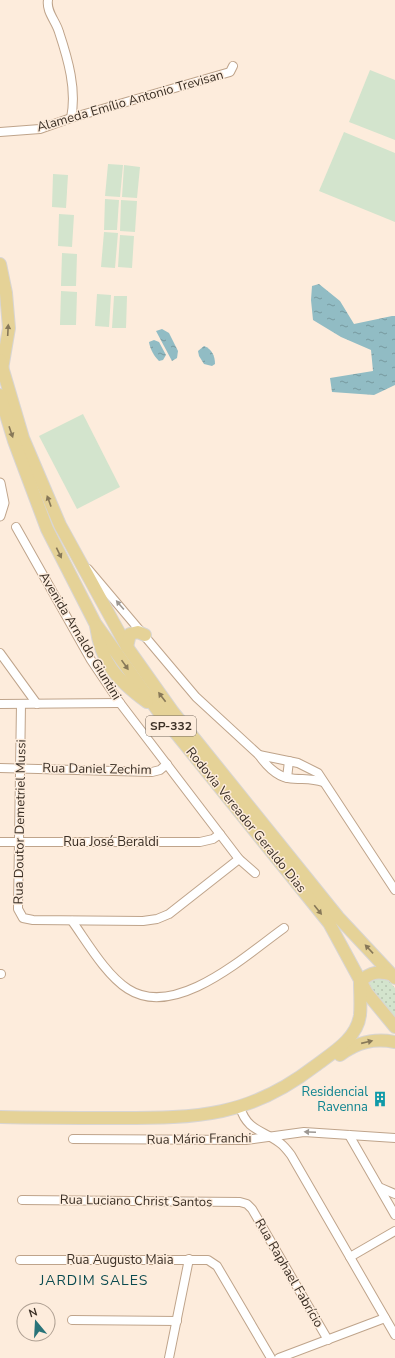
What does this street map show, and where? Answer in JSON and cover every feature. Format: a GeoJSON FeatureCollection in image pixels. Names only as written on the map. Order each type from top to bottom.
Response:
{"type":"FeatureCollection","features":[{"type":"Feature","properties":{"kind":"main road"},"geometry":{"type":"LineString","coordinates":[[0,264],[6,293],[9,328],[1,364]]}},
{"type":"Feature","properties":{"kind":"main road","name":"Rodovia Vereador Geraldo Dias"},"geometry":{"type":"LineString","coordinates":[[1,364],[23,438],[60,525],[127,647],[173,712],[338,916],[394,976]]}},
{"type":"Feature","properties":{"kind":"main road","name":"Rodovia Vereador Geraldo Dias"},"geometry":{"type":"LineString","coordinates":[[0,395],[14,441],[47,529],[93,618],[158,710],[329,923],[360,982],[378,1008],[395,1027]]}},
{"type":"Feature","properties":{"kind":"main road"},"geometry":{"type":"LineString","coordinates":[[73,581],[80,589],[85,590],[94,588]]}},
{"type":"Feature","properties":{"kind":"main road"},"geometry":{"type":"LineString","coordinates":[[107,612],[101,610],[93,618],[105,670],[158,710]]}},
{"type":"Feature","properties":{"kind":"main road"},"geometry":{"type":"LineString","coordinates":[[117,630],[136,623]]}},
{"type":"Feature","properties":{"kind":"main road"},"geometry":{"type":"LineString","coordinates":[[127,647],[130,634],[138,632],[145,635]]}},
{"type":"Feature","properties":{"kind":"main road"},"geometry":{"type":"LineString","coordinates":[[0,1118],[168,1118],[195,1117],[241,1111],[286,1087],[348,1039],[357,1027],[360,1016],[360,982],[372,973],[382,972],[394,976]]}},
{"type":"Feature","properties":{"kind":"main road"},"geometry":{"type":"LineString","coordinates":[[0,1125],[196,1124],[281,1098],[303,1084],[353,1046],[368,1041],[391,1042]]}},
{"type":"Feature","properties":{"kind":"street"},"geometry":{"type":"LineString","coordinates":[[48,3],[59,30],[69,70],[74,103],[71,118]]}},
{"type":"Feature","properties":{"kind":"street","name":"Alameda Emílio Antonio Trevisan"},"geometry":{"type":"LineString","coordinates":[[0,132],[40,129],[71,118],[230,72],[233,66]]}},
{"type":"Feature","properties":{"kind":"street"},"geometry":{"type":"LineString","coordinates":[[0,483],[4,503],[0,516]]}},
{"type":"Feature","properties":{"kind":"street","name":"Avenida Arnaldo Giuntini"},"geometry":{"type":"LineString","coordinates":[[16,527],[91,660],[105,670],[120,703],[239,859],[255,873]]}},
{"type":"Feature","properties":{"kind":"street"},"geometry":{"type":"LineString","coordinates":[[79,561],[94,575],[136,623],[196,697],[278,774],[287,778],[312,779],[323,782]]}},
{"type":"Feature","properties":{"kind":"street"},"geometry":{"type":"LineString","coordinates":[[91,660],[101,653]]}},
{"type":"Feature","properties":{"kind":"street"},"geometry":{"type":"LineString","coordinates":[[0,654],[37,704]]}},
{"type":"Feature","properties":{"kind":"street"},"geometry":{"type":"LineString","coordinates":[[0,704],[120,703]]}},
{"type":"Feature","properties":{"kind":"street","name":"Rua Doutor Demetriel Mussi"},"geometry":{"type":"LineString","coordinates":[[21,704],[18,909],[23,918],[32,920],[143,921],[157,919],[169,914],[239,859]]}},
{"type":"Feature","properties":{"kind":"street"},"geometry":{"type":"LineString","coordinates":[[259,755],[306,766],[318,773],[395,890]]}},
{"type":"Feature","properties":{"kind":"street"},"geometry":{"type":"LineString","coordinates":[[287,778],[289,761]]}},
{"type":"Feature","properties":{"kind":"street","name":"Rua Daniel Zechim"},"geometry":{"type":"LineString","coordinates":[[0,768],[152,772],[160,770],[167,764]]}},
{"type":"Feature","properties":{"kind":"street","name":"Rua José Beraldi"},"geometry":{"type":"LineString","coordinates":[[0,842],[200,842],[213,839],[220,834]]}},
{"type":"Feature","properties":{"kind":"street"},"geometry":{"type":"LineString","coordinates":[[72,920],[93,951],[126,988],[138,995],[153,999],[176,995],[198,987],[230,967],[284,928]]}},
{"type":"Feature","properties":{"kind":"street"},"geometry":{"type":"LineString","coordinates":[[241,1111],[251,1126],[281,1144],[291,1155],[395,1335]]}},
{"type":"Feature","properties":{"kind":"street","name":"Rua Mário Franchi"},"geometry":{"type":"LineString","coordinates":[[73,1139],[246,1140],[304,1132],[395,1138]]}},
{"type":"Feature","properties":{"kind":"street"},"geometry":{"type":"LineString","coordinates":[[348,1134],[381,1188],[395,1215]]}},
{"type":"Feature","properties":{"kind":"street"},"geometry":{"type":"LineString","coordinates":[[381,1188],[395,1194]]}},
{"type":"Feature","properties":{"kind":"street","name":"Rua Luciano Christ Santos"},"geometry":{"type":"LineString","coordinates":[[22,1200],[240,1202],[250,1206]]}},
{"type":"Feature","properties":{"kind":"street","name":"Rua Raphael Fabrício"},"geometry":{"type":"LineString","coordinates":[[250,1206],[328,1340]]}},
{"type":"Feature","properties":{"kind":"street"},"geometry":{"type":"LineString","coordinates":[[350,1257],[395,1231]]}},
{"type":"Feature","properties":{"kind":"street"},"geometry":{"type":"LineString","coordinates":[[169,1358],[189,1259]]}},
{"type":"Feature","properties":{"kind":"street","name":"Rua Augusto Maia"},"geometry":{"type":"LineString","coordinates":[[20,1260],[208,1260],[217,1266],[270,1358]]}},
{"type":"Feature","properties":{"kind":"street"},"geometry":{"type":"LineString","coordinates":[[279,1358],[385,1318]]}},
{"type":"Feature","properties":{"kind":"street"},"geometry":{"type":"LineString","coordinates":[[72,1320],[177,1321]]}},
{"type":"Feature","properties":{"kind":"green space"},"geometry":{"type":"Polygon","coordinates":[[[370,70],[395,80],[395,140],[349,122],[370,70]]]}},
{"type":"Feature","properties":{"kind":"green space"},"geometry":{"type":"Polygon","coordinates":[[[344,132],[395,153],[395,222],[319,191],[344,132]]]}},
{"type":"Feature","properties":{"kind":"green space"},"geometry":{"type":"Polygon","coordinates":[[[108,164],[123,165],[120,197],[105,196],[108,164]]]}},
{"type":"Feature","properties":{"kind":"green space"},"geometry":{"type":"Polygon","coordinates":[[[124,165],[140,167],[137,198],[122,197],[124,165]]]}},
{"type":"Feature","properties":{"kind":"green space"},"geometry":{"type":"Polygon","coordinates":[[[53,174],[68,175],[66,208],[52,207],[53,174]]]}},
{"type":"Feature","properties":{"kind":"green space"},"geometry":{"type":"Polygon","coordinates":[[[105,199],[119,200],[117,230],[104,230],[105,199]]]}},
{"type":"Feature","properties":{"kind":"green space"},"geometry":{"type":"Polygon","coordinates":[[[121,200],[137,201],[135,232],[120,231],[121,200]]]}},
{"type":"Feature","properties":{"kind":"green space"},"geometry":{"type":"Polygon","coordinates":[[[59,214],[74,215],[72,247],[58,246],[59,214]]]}},
{"type":"Feature","properties":{"kind":"green space"},"geometry":{"type":"Polygon","coordinates":[[[104,232],[118,233],[115,268],[101,267],[104,232]]]}},
{"type":"Feature","properties":{"kind":"green space"},"geometry":{"type":"Polygon","coordinates":[[[120,235],[134,236],[132,268],[118,267],[120,235]]]}},
{"type":"Feature","properties":{"kind":"green space"},"geometry":{"type":"Polygon","coordinates":[[[62,253],[77,254],[76,286],[61,286],[62,253]]]}},
{"type":"Feature","properties":{"kind":"green space"},"geometry":{"type":"Polygon","coordinates":[[[61,291],[77,292],[76,325],[60,325],[61,291]]]}},
{"type":"Feature","properties":{"kind":"green space"},"geometry":{"type":"Polygon","coordinates":[[[97,294],[111,295],[109,327],[95,326],[97,294]]]}},
{"type":"Feature","properties":{"kind":"green space"},"geometry":{"type":"Polygon","coordinates":[[[114,296],[127,296],[126,328],[112,328],[114,296]]]}},
{"type":"Feature","properties":{"kind":"green space"},"geometry":{"type":"Polygon","coordinates":[[[83,414],[120,487],[77,509],[39,436],[83,414]]]}},
{"type":"Feature","properties":{"kind":"green space"},"geometry":{"type":"Polygon","coordinates":[[[384,975],[395,988],[395,1017],[391,1012],[383,1009],[366,983],[370,977],[384,975]]]}},
{"type":"Feature","properties":{"kind":"water"},"geometry":{"type":"Polygon","coordinates":[[[319,284],[340,301],[354,324],[395,316],[395,385],[374,395],[332,392],[330,378],[373,371],[371,350],[341,337],[313,320],[311,300],[312,286],[319,284]]]}},
{"type":"Feature","properties":{"kind":"water"},"geometry":{"type":"Polygon","coordinates":[[[162,329],[169,333],[178,351],[177,358],[172,361],[156,331],[162,329]]]}},
{"type":"Feature","properties":{"kind":"water"},"geometry":{"type":"Polygon","coordinates":[[[154,340],[159,342],[166,355],[163,360],[159,361],[151,350],[149,342],[154,340]]]}},
{"type":"Feature","properties":{"kind":"water"},"geometry":{"type":"Polygon","coordinates":[[[204,346],[211,351],[214,356],[215,364],[212,366],[204,364],[199,356],[198,351],[204,346]]]}},
{"type":"Feature","properties":{"kind":"place","name":"Residencial Ravenna"},"geometry":{"type":"Point","coordinates":[380,1099]}},
{"type":"Feature","properties":{"kind":"district","name":"JARDIM SALES"},"geometry":{"type":"Point","coordinates":[94,1280]}}]}
